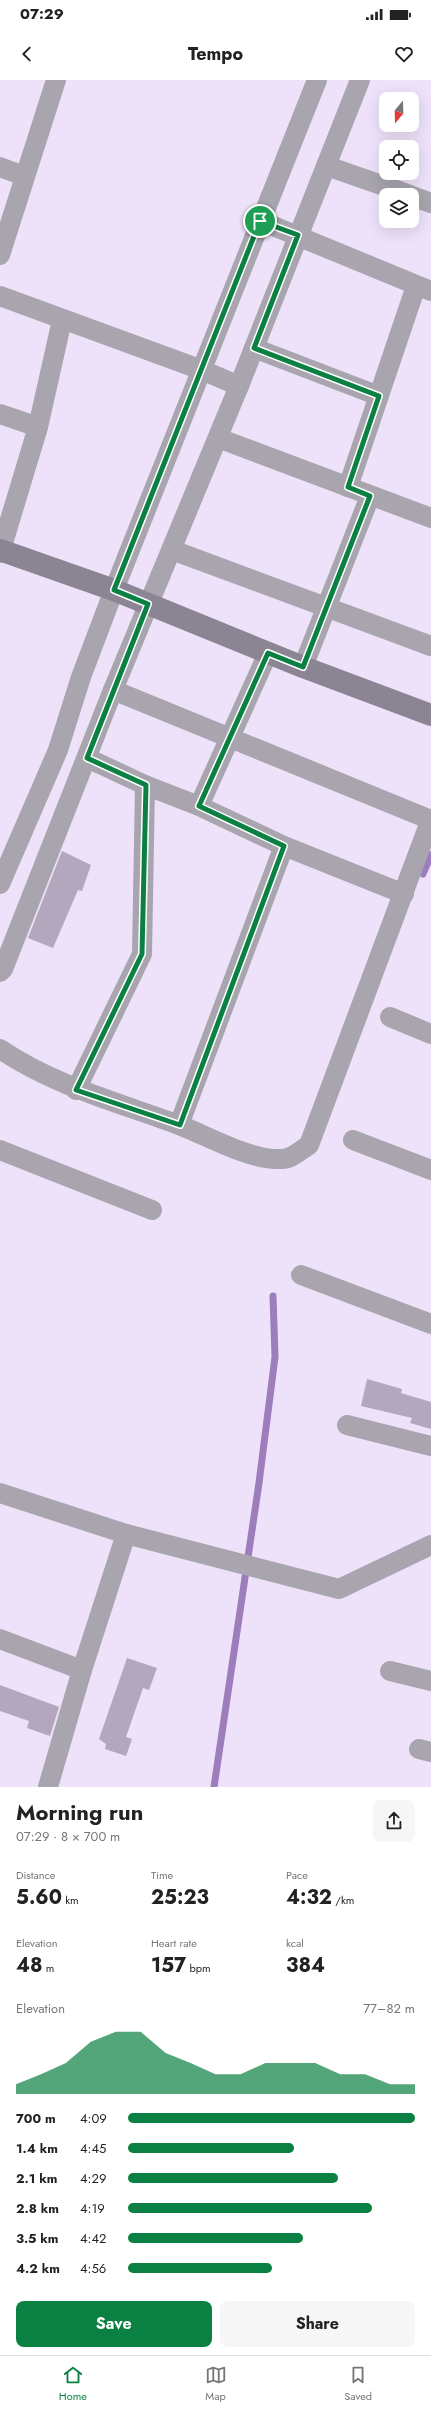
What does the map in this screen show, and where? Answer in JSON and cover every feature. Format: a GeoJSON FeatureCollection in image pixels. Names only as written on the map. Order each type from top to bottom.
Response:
{"type":"FeatureCollection","features":[{"type":"Feature","properties":{"kind":"street"},"geometry":{"type":"LineString","coordinates":[[0,255],[24,176],[56,80]]}},
{"type":"Feature","properties":{"kind":"street"},"geometry":{"type":"LineString","coordinates":[[0,884],[58,750],[81,677],[114,590],[317,80]]}},
{"type":"Feature","properties":{"kind":"street"},"geometry":{"type":"LineString","coordinates":[[0,972],[3,969],[148,604],[172,550],[239,386],[360,80]]}},
{"type":"Feature","properties":{"kind":"street"},"geometry":{"type":"LineString","coordinates":[[327,166],[391,188]]}},
{"type":"Feature","properties":{"kind":"street"},"geometry":{"type":"LineString","coordinates":[[0,167],[24,176]]}},
{"type":"Feature","properties":{"kind":"street"},"geometry":{"type":"LineString","coordinates":[[419,198],[431,202]]}},
{"type":"Feature","properties":{"kind":"street"},"geometry":{"type":"LineString","coordinates":[[260,221],[298,235],[424,289],[379,396],[348,487]]}},
{"type":"Feature","properties":{"kind":"street"},"geometry":{"type":"LineString","coordinates":[[0,296],[62,320],[202,370],[239,386]]}},
{"type":"Feature","properties":{"kind":"street"},"geometry":{"type":"LineString","coordinates":[[62,320],[38,426],[0,551],[114,590],[303,667],[431,715]]}},
{"type":"Feature","properties":{"kind":"street"},"geometry":{"type":"LineString","coordinates":[[254,348],[379,396]]}},
{"type":"Feature","properties":{"kind":"street"},"geometry":{"type":"LineString","coordinates":[[0,414],[38,426]]}},
{"type":"Feature","properties":{"kind":"street"},"geometry":{"type":"LineString","coordinates":[[218,438],[370,496],[430,513]]}},
{"type":"Feature","properties":{"kind":"street"},"geometry":{"type":"LineString","coordinates":[[303,667],[370,496]]}},
{"type":"Feature","properties":{"kind":"street"},"geometry":{"type":"LineString","coordinates":[[172,550],[431,646]]}},
{"type":"Feature","properties":{"kind":"street"},"geometry":{"type":"LineString","coordinates":[[199,806],[231,739],[268,653]]}},
{"type":"Feature","properties":{"kind":"street"},"geometry":{"type":"LineString","coordinates":[[0,1049],[38,1073],[76,1090],[180,1125],[256,1155],[283,1159],[309,1145],[431,820],[113,690]]}},
{"type":"Feature","properties":{"kind":"street"},"geometry":{"type":"LineString","coordinates":[[87,758],[146,785],[199,806],[284,846],[404,894]]}},
{"type":"Feature","properties":{"kind":"street"},"geometry":{"type":"LineString","coordinates":[[76,1090],[142,954],[146,785]]}},
{"type":"Feature","properties":{"kind":"street"},"geometry":{"type":"LineString","coordinates":[[180,1125],[284,846]]}},
{"type":"Feature","properties":{"kind":"street"},"geometry":{"type":"LineString","coordinates":[[390,1017],[431,1034]]}},
{"type":"Feature","properties":{"kind":"street"},"geometry":{"type":"LineString","coordinates":[[353,1140],[431,1170]]}},
{"type":"Feature","properties":{"kind":"street"},"geometry":{"type":"LineString","coordinates":[[0,1150],[152,1210]]}},
{"type":"Feature","properties":{"kind":"street"},"geometry":{"type":"LineString","coordinates":[[301,1275],[431,1324]]}},
{"type":"Feature","properties":{"kind":"street"},"geometry":{"type":"LineString","coordinates":[[347,1425],[431,1446]]}},
{"type":"Feature","properties":{"kind":"street"},"geometry":{"type":"LineString","coordinates":[[0,1493],[126,1534],[339,1590],[430,1545]]}},
{"type":"Feature","properties":{"kind":"street"},"geometry":{"type":"LineString","coordinates":[[48,1787],[82,1670],[126,1534]]}},
{"type":"Feature","properties":{"kind":"street"},"geometry":{"type":"LineString","coordinates":[[0,1639],[82,1670]]}},
{"type":"Feature","properties":{"kind":"street"},"geometry":{"type":"LineString","coordinates":[[390,1671],[431,1681]]}},
{"type":"Feature","properties":{"kind":"building"},"geometry":{"type":"Polygon","coordinates":[[[62,851],[91,865],[82,891],[78,890],[53,948],[28,938],[62,851]]]}},
{"type":"Feature","properties":{"kind":"building"},"geometry":{"type":"Polygon","coordinates":[[[367,1379],[402,1389],[401,1393],[431,1402],[431,1429],[410,1423],[412,1418],[361,1406],[367,1379]]]}},
{"type":"Feature","properties":{"kind":"building"},"geometry":{"type":"Polygon","coordinates":[[[127,1658],[157,1668],[149,1690],[143,1688],[126,1737],[132,1739],[126,1756],[105,1749],[106,1744],[99,1739],[127,1658]]]}},
{"type":"Feature","properties":{"kind":"building"},"geometry":{"type":"Polygon","coordinates":[[[0,1685],[59,1707],[50,1736],[27,1728],[29,1721],[0,1711],[0,1685]]]}},
{"type":"Feature","properties":{"kind":"waterway"},"geometry":{"type":"LineString","coordinates":[[423,874],[431,855]]}},
{"type":"Feature","properties":{"kind":"waterway"},"geometry":{"type":"LineString","coordinates":[[214,1787],[259,1483],[275,1357],[273,1296]]}},
{"type":"Feature","properties":{"kind":"route"},"geometry":{"type":"LineString","coordinates":[[260,221],[298,235],[254,348],[379,396],[348,487],[370,496],[303,667],[268,653],[231,739],[199,806],[284,846],[180,1125],[76,1090],[142,954],[146,785],[87,758],[148,604],[114,590],[260,221]]}}]}
